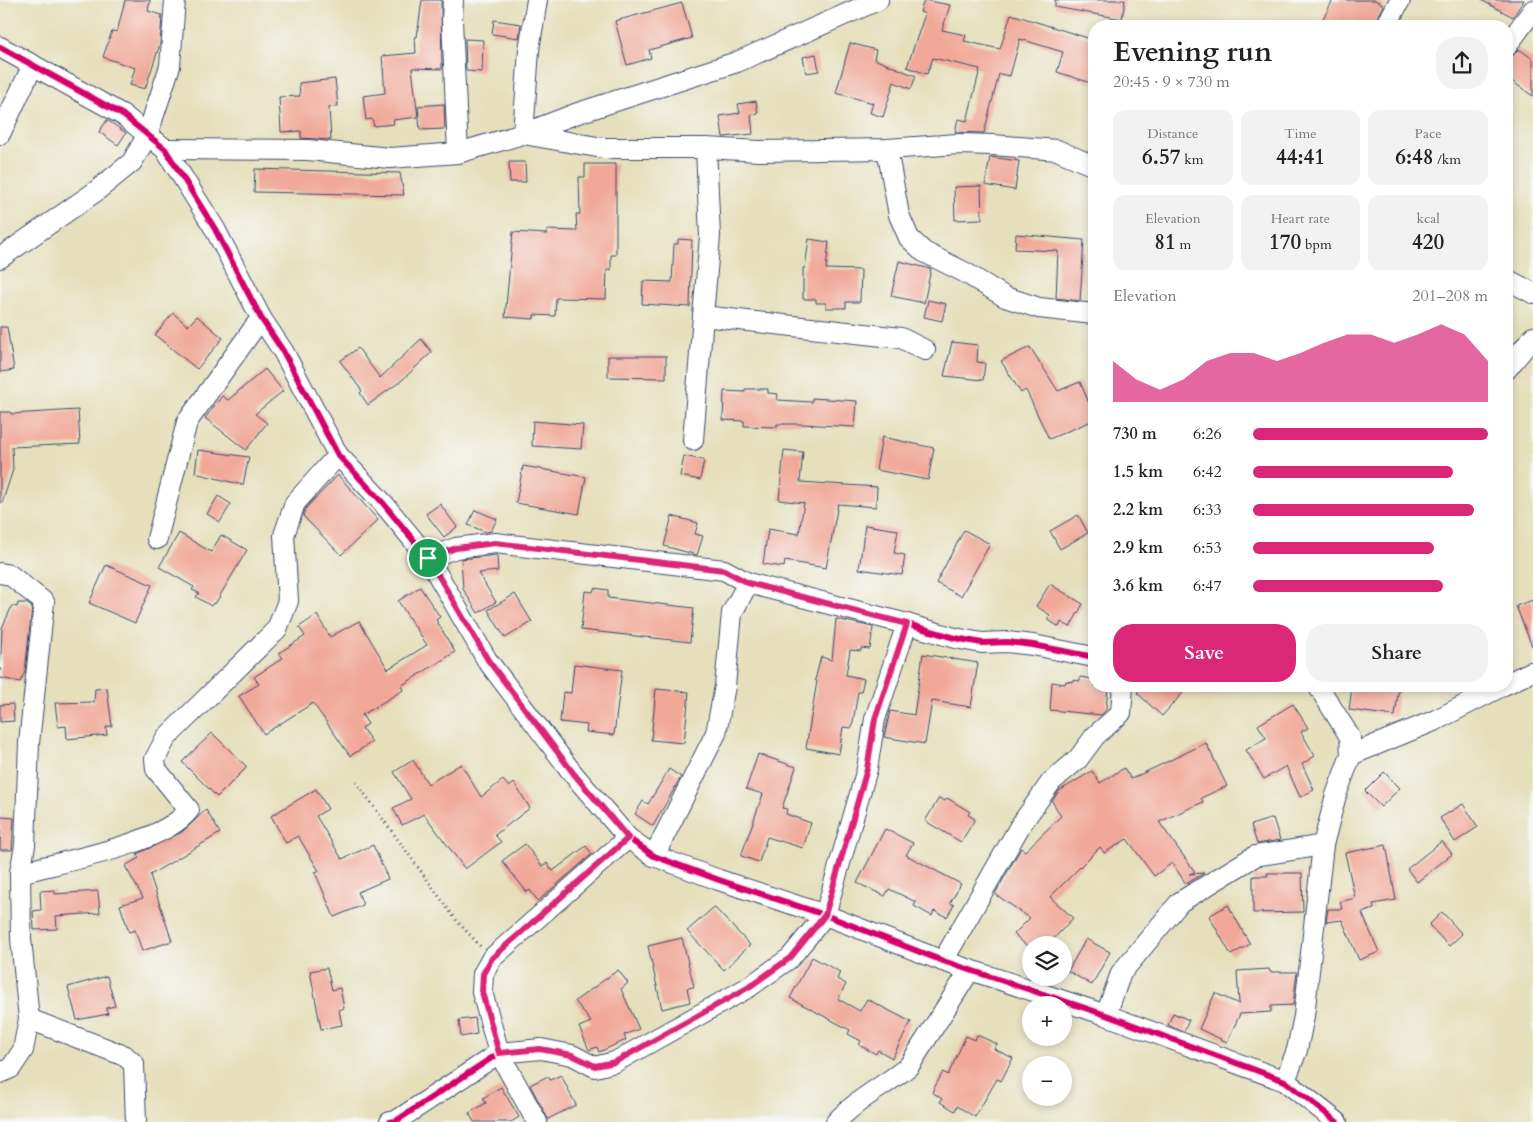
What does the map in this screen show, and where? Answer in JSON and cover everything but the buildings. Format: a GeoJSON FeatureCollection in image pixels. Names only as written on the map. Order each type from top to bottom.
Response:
{"type":"FeatureCollection","features":[{"type":"Feature","properties":{"kind":"street"},"geometry":{"type":"LineString","coordinates":[[0,258],[95,192],[132,162],[146,136],[170,66],[175,0]]}},
{"type":"Feature","properties":{"kind":"street"},"geometry":{"type":"LineString","coordinates":[[453,0],[452,20],[458,153]]}},
{"type":"Feature","properties":{"kind":"street"},"geometry":{"type":"LineString","coordinates":[[523,134],[529,50],[537,0]]}},
{"type":"Feature","properties":{"kind":"street"},"geometry":{"type":"LineString","coordinates":[[165,149],[308,150],[390,158],[458,153],[523,134],[574,114],[737,62],[878,0]]}},
{"type":"Feature","properties":{"kind":"street"},"geometry":{"type":"LineString","coordinates":[[1389,20],[1400,0]]}},
{"type":"Feature","properties":{"kind":"street"},"geometry":{"type":"LineString","coordinates":[[1513,37],[1533,10]]}},
{"type":"Feature","properties":{"kind":"street"},"geometry":{"type":"LineString","coordinates":[[0,47],[123,115],[146,136],[165,149],[215,229],[261,318],[283,351],[338,455],[383,504],[428,558],[488,660],[574,774],[628,838],[654,856],[825,915],[943,961],[1106,1015],[1285,1081],[1337,1122]]}},
{"type":"Feature","properties":{"kind":"street"},"geometry":{"type":"LineString","coordinates":[[0,134],[33,65]]}},
{"type":"Feature","properties":{"kind":"street"},"geometry":{"type":"LineString","coordinates":[[523,134],[603,148],[706,148],[759,151],[887,149],[958,144],[1057,150],[1088,163]]}},
{"type":"Feature","properties":{"kind":"street"},"geometry":{"type":"LineString","coordinates":[[693,440],[710,236],[706,148]]}},
{"type":"Feature","properties":{"kind":"street"},"geometry":{"type":"LineString","coordinates":[[887,149],[899,215],[909,238],[924,252],[966,273],[1006,297],[1039,308],[1088,313]]}},
{"type":"Feature","properties":{"kind":"street"},"geometry":{"type":"LineString","coordinates":[[1513,283],[1533,293]]}},
{"type":"Feature","properties":{"kind":"street"},"geometry":{"type":"LineString","coordinates":[[703,316],[901,338],[925,350]]}},
{"type":"Feature","properties":{"kind":"street"},"geometry":{"type":"LineString","coordinates":[[157,539],[187,422],[261,318]]}},
{"type":"Feature","properties":{"kind":"street"},"geometry":{"type":"LineString","coordinates":[[1513,361],[1533,337]]}},
{"type":"Feature","properties":{"kind":"street"},"geometry":{"type":"LineString","coordinates":[[20,873],[144,839],[173,824],[189,810],[156,769],[155,759],[166,738],[277,629],[288,601],[284,535],[292,511],[295,504],[338,455]]}},
{"type":"Feature","properties":{"kind":"street"},"geometry":{"type":"LineString","coordinates":[[428,558],[456,548],[495,543],[724,570],[748,583],[955,638],[982,643],[1007,642],[1033,645],[1088,656]]}},
{"type":"Feature","properties":{"kind":"street"},"geometry":{"type":"LineString","coordinates":[[0,573],[10,575],[44,602],[28,743],[25,845],[20,873],[21,939],[28,1019],[23,1050],[11,1068],[0,1073]]}},
{"type":"Feature","properties":{"kind":"street"},"geometry":{"type":"LineString","coordinates":[[654,856],[716,733],[725,686],[732,613],[748,583]]}},
{"type":"Feature","properties":{"kind":"street"},"geometry":{"type":"LineString","coordinates":[[390,1122],[396,1121],[499,1053],[540,1049],[572,1055],[595,1066],[615,1062],[749,987],[790,958],[825,915],[867,769],[875,719],[907,624]]}},
{"type":"Feature","properties":{"kind":"street"},"geometry":{"type":"LineString","coordinates":[[1513,680],[1530,672]]}},
{"type":"Feature","properties":{"kind":"street"},"geometry":{"type":"LineString","coordinates":[[943,961],[1020,826],[1051,782],[1078,758],[1095,736],[1121,713],[1123,692]]}},
{"type":"Feature","properties":{"kind":"street"},"geometry":{"type":"LineString","coordinates":[[1285,1081],[1297,1050],[1304,1016],[1323,845],[1336,795],[1351,755],[1350,737],[1322,692]]}},
{"type":"Feature","properties":{"kind":"street"},"geometry":{"type":"LineString","coordinates":[[1351,755],[1436,720],[1490,692]]}},
{"type":"Feature","properties":{"kind":"street"},"geometry":{"type":"LineString","coordinates":[[537,1122],[499,1053],[482,992],[483,974],[492,958],[628,838]]}},
{"type":"Feature","properties":{"kind":"street"},"geometry":{"type":"LineString","coordinates":[[1106,1015],[1121,972],[1180,902],[1254,856],[1323,845]]}},
{"type":"Feature","properties":{"kind":"street"},"geometry":{"type":"LineString","coordinates":[[836,1122],[873,1089],[897,1076],[909,1066],[970,970]]}},
{"type":"Feature","properties":{"kind":"street"},"geometry":{"type":"LineString","coordinates":[[28,1019],[124,1056],[134,1064],[136,1122]]}},
{"type":"Feature","properties":{"kind":"path"},"geometry":{"type":"LineString","coordinates":[[356,782],[457,921],[492,958]]}},
{"type":"Feature","properties":{"kind":"cycle path"},"geometry":{"type":"LineString","coordinates":[[0,47],[123,115],[165,149],[215,229],[261,318],[283,351],[338,455],[383,503],[428,558],[487,660],[574,775],[628,838],[654,856],[825,915],[943,961],[1106,1015],[1285,1081],[1337,1122]]}},
{"type":"Feature","properties":{"kind":"cycle path"},"geometry":{"type":"LineString","coordinates":[[390,1122],[396,1121],[499,1053],[541,1049],[572,1055],[595,1067],[615,1062],[749,987],[790,958],[825,915],[867,769],[875,719],[907,624],[955,638],[982,643],[1007,642],[1033,645],[1088,656]]}},
{"type":"Feature","properties":{"kind":"route"},"geometry":{"type":"LineString","coordinates":[[495,543],[724,570],[748,583],[907,624],[875,719],[867,769],[825,915],[790,958],[749,987],[615,1062],[595,1066],[572,1055],[540,1049],[499,1053],[482,992],[483,974],[492,958],[628,838],[574,774],[488,660],[428,558],[456,548],[495,543]]}}]}
